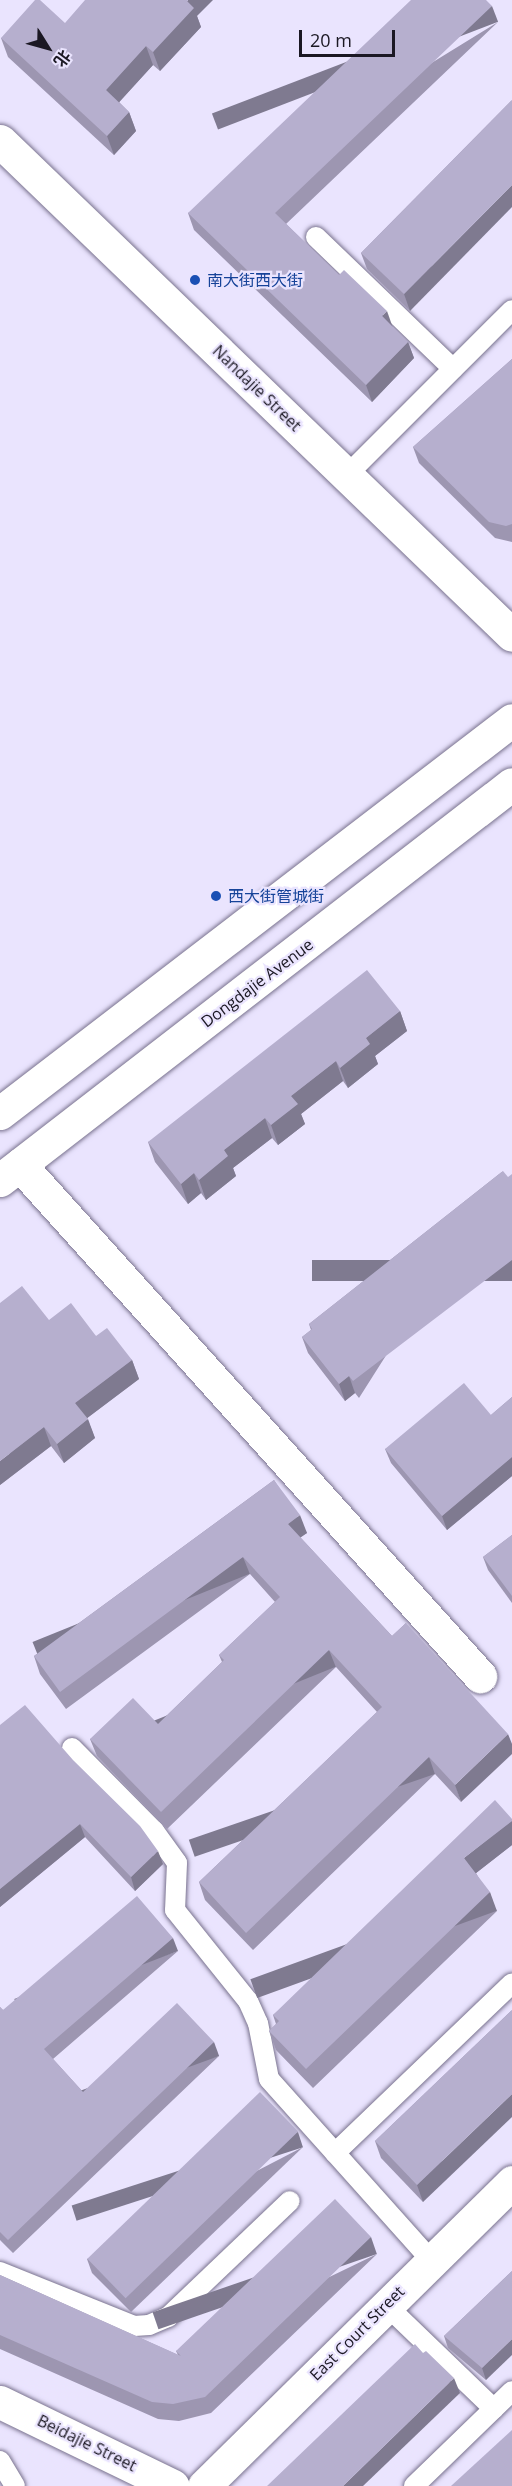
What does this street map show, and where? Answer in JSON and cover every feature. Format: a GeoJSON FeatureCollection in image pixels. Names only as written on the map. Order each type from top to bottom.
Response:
{"type":"FeatureCollection","features":[{"type":"Feature","properties":{"kind":"street","name":"Nandajie Street"},"geometry":{"type":"LineString","coordinates":[[0,141],[512,635]]}},
{"type":"Feature","properties":{"kind":"street"},"geometry":{"type":"LineString","coordinates":[[0,1113],[512,720]]}},
{"type":"Feature","properties":{"kind":"street","name":"Dongdajie Avenue"},"geometry":{"type":"LineString","coordinates":[[10,1173],[512,784]]}},
{"type":"Feature","properties":{"kind":"street"},"geometry":{"type":"LineString","coordinates":[[10,1173],[480,1676]]}},
{"type":"Feature","properties":{"kind":"street","name":"East Court Street"},"geometry":{"type":"LineString","coordinates":[[204,2486],[430,2259],[512,2182]]}},
{"type":"Feature","properties":{"kind":"street","name":"Beidajie Street"},"geometry":{"type":"LineString","coordinates":[[0,2402],[173,2486]]}},
{"type":"Feature","properties":{"kind":"lane"},"geometry":{"type":"LineString","coordinates":[[316,237],[453,369]]}},
{"type":"Feature","properties":{"kind":"lane"},"geometry":{"type":"LineString","coordinates":[[347,475],[512,310]]}},
{"type":"Feature","properties":{"kind":"lane"},"geometry":{"type":"LineString","coordinates":[[72,1748],[154,1831],[177,1863],[175,1910],[249,2001],[258,2023],[269,2079],[430,2259]]}},
{"type":"Feature","properties":{"kind":"lane"},"geometry":{"type":"LineString","coordinates":[[335,2153],[512,1983]]}},
{"type":"Feature","properties":{"kind":"lane"},"geometry":{"type":"LineString","coordinates":[[0,2272],[134,2326],[149,2325],[168,2317],[290,2201]]}},
{"type":"Feature","properties":{"kind":"lane"},"geometry":{"type":"LineString","coordinates":[[385,2304],[494,2409]]}},
{"type":"Feature","properties":{"kind":"lane"},"geometry":{"type":"LineString","coordinates":[[414,2486],[512,2391]]}},
{"type":"Feature","properties":{"kind":"lane"},"geometry":{"type":"LineString","coordinates":[[0,2461],[15,2486]]}},
{"type":"Feature","properties":{"kind":"building"},"geometry":{"type":"Polygon","coordinates":[[[35,0],[40,0],[65,23],[85,0],[188,0],[194,8],[153,52],[146,46],[106,90],[129,112],[107,136],[1,38],[35,0]]]}},
{"type":"Feature","properties":{"kind":"building"},"geometry":{"type":"Polygon","coordinates":[[[411,0],[486,0],[492,6],[275,213],[339,275],[344,270],[387,311],[382,316],[408,342],[366,385],[188,213],[411,0]]]}},
{"type":"Feature","properties":{"kind":"building"},"geometry":{"type":"Polygon","coordinates":[[[512,100],[512,185],[404,294],[361,253],[512,100]]]}},
{"type":"Feature","properties":{"kind":"building"},"geometry":{"type":"Polygon","coordinates":[[[512,359],[512,524],[506,526],[489,522],[413,447],[512,359]]]}},
{"type":"Feature","properties":{"kind":"building"},"geometry":{"type":"Polygon","coordinates":[[[367,970],[400,1011],[366,1038],[370,1044],[340,1068],[336,1061],[291,1096],[298,1104],[271,1125],[265,1118],[224,1150],[228,1156],[199,1180],[194,1173],[181,1184],[148,1142],[367,970]]]}},
{"type":"Feature","properties":{"kind":"building"},"geometry":{"type":"Polygon","coordinates":[[[503,1171],[508,1177],[512,1174],[512,1260],[353,1381],[349,1376],[339,1384],[302,1337],[312,1329],[309,1324],[503,1171]]]}},
{"type":"Feature","properties":{"kind":"building"},"geometry":{"type":"Polygon","coordinates":[[[22,1286],[49,1320],[71,1303],[96,1336],[107,1328],[132,1360],[75,1403],[88,1419],[57,1444],[44,1427],[0,1461],[0,1303],[22,1286]]]}},
{"type":"Feature","properties":{"kind":"building"},"geometry":{"type":"Polygon","coordinates":[[[464,1383],[491,1415],[512,1397],[512,1457],[442,1516],[385,1449],[464,1383]]]}},
{"type":"Feature","properties":{"kind":"building"},"geometry":{"type":"Polygon","coordinates":[[[274,1480],[300,1515],[288,1524],[392,1636],[406,1623],[508,1734],[455,1785],[429,1757],[246,1933],[199,1882],[382,1707],[329,1650],[161,1812],[90,1739],[133,1698],[158,1724],[224,1660],[219,1655],[280,1597],[243,1557],[60,1692],[34,1656],[274,1480]]]}},
{"type":"Feature","properties":{"kind":"building"},"geometry":{"type":"Polygon","coordinates":[[[512,1535],[512,1596],[483,1557],[512,1535]]]}},
{"type":"Feature","properties":{"kind":"building"},"geometry":{"type":"Polygon","coordinates":[[[25,1705],[73,1760],[140,1826],[158,1851],[131,1877],[80,1824],[0,1889],[0,1725],[25,1705]]]}},
{"type":"Feature","properties":{"kind":"building"},"geometry":{"type":"Polygon","coordinates":[[[495,1800],[512,1821],[464,1858],[490,1892],[306,2069],[269,2031],[279,2021],[273,2015],[495,1800]]]}},
{"type":"Feature","properties":{"kind":"building"},"geometry":{"type":"Polygon","coordinates":[[[137,1896],[173,1938],[44,2049],[83,2092],[177,2003],[214,2042],[8,2240],[0,2232],[0,2007],[3,2010],[137,1896]]]}},
{"type":"Feature","properties":{"kind":"building"},"geometry":{"type":"Polygon","coordinates":[[[512,2010],[512,2094],[417,2185],[375,2141],[512,2010]]]}},
{"type":"Feature","properties":{"kind":"building"},"geometry":{"type":"Polygon","coordinates":[[[260,2092],[298,2132],[126,2298],[87,2259],[260,2092]]]}},
{"type":"Feature","properties":{"kind":"building"},"geometry":{"type":"Polygon","coordinates":[[[335,2199],[371,2237],[205,2397],[173,2404],[152,2402],[0,2335],[0,2275],[181,2356],[176,2351],[335,2199]]]}},
{"type":"Feature","properties":{"kind":"building"},"geometry":{"type":"Polygon","coordinates":[[[512,2271],[512,2339],[482,2368],[444,2336],[512,2271]]]}},
{"type":"Feature","properties":{"kind":"building"},"geometry":{"type":"Polygon","coordinates":[[[415,2344],[423,2353],[426,2351],[454,2378],[343,2486],[267,2486],[415,2344]]]}},
{"type":"Feature","properties":{"kind":"building"},"geometry":{"type":"Polygon","coordinates":[[[512,2430],[512,2486],[451,2486],[512,2430]]]}},
{"type":"Feature","properties":{"kind":"place","name":"南大街西大街"},"geometry":{"type":"Point","coordinates":[195,280]}},
{"type":"Feature","properties":{"kind":"place","name":"西大街管城街"},"geometry":{"type":"Point","coordinates":[216,896]}}]}
